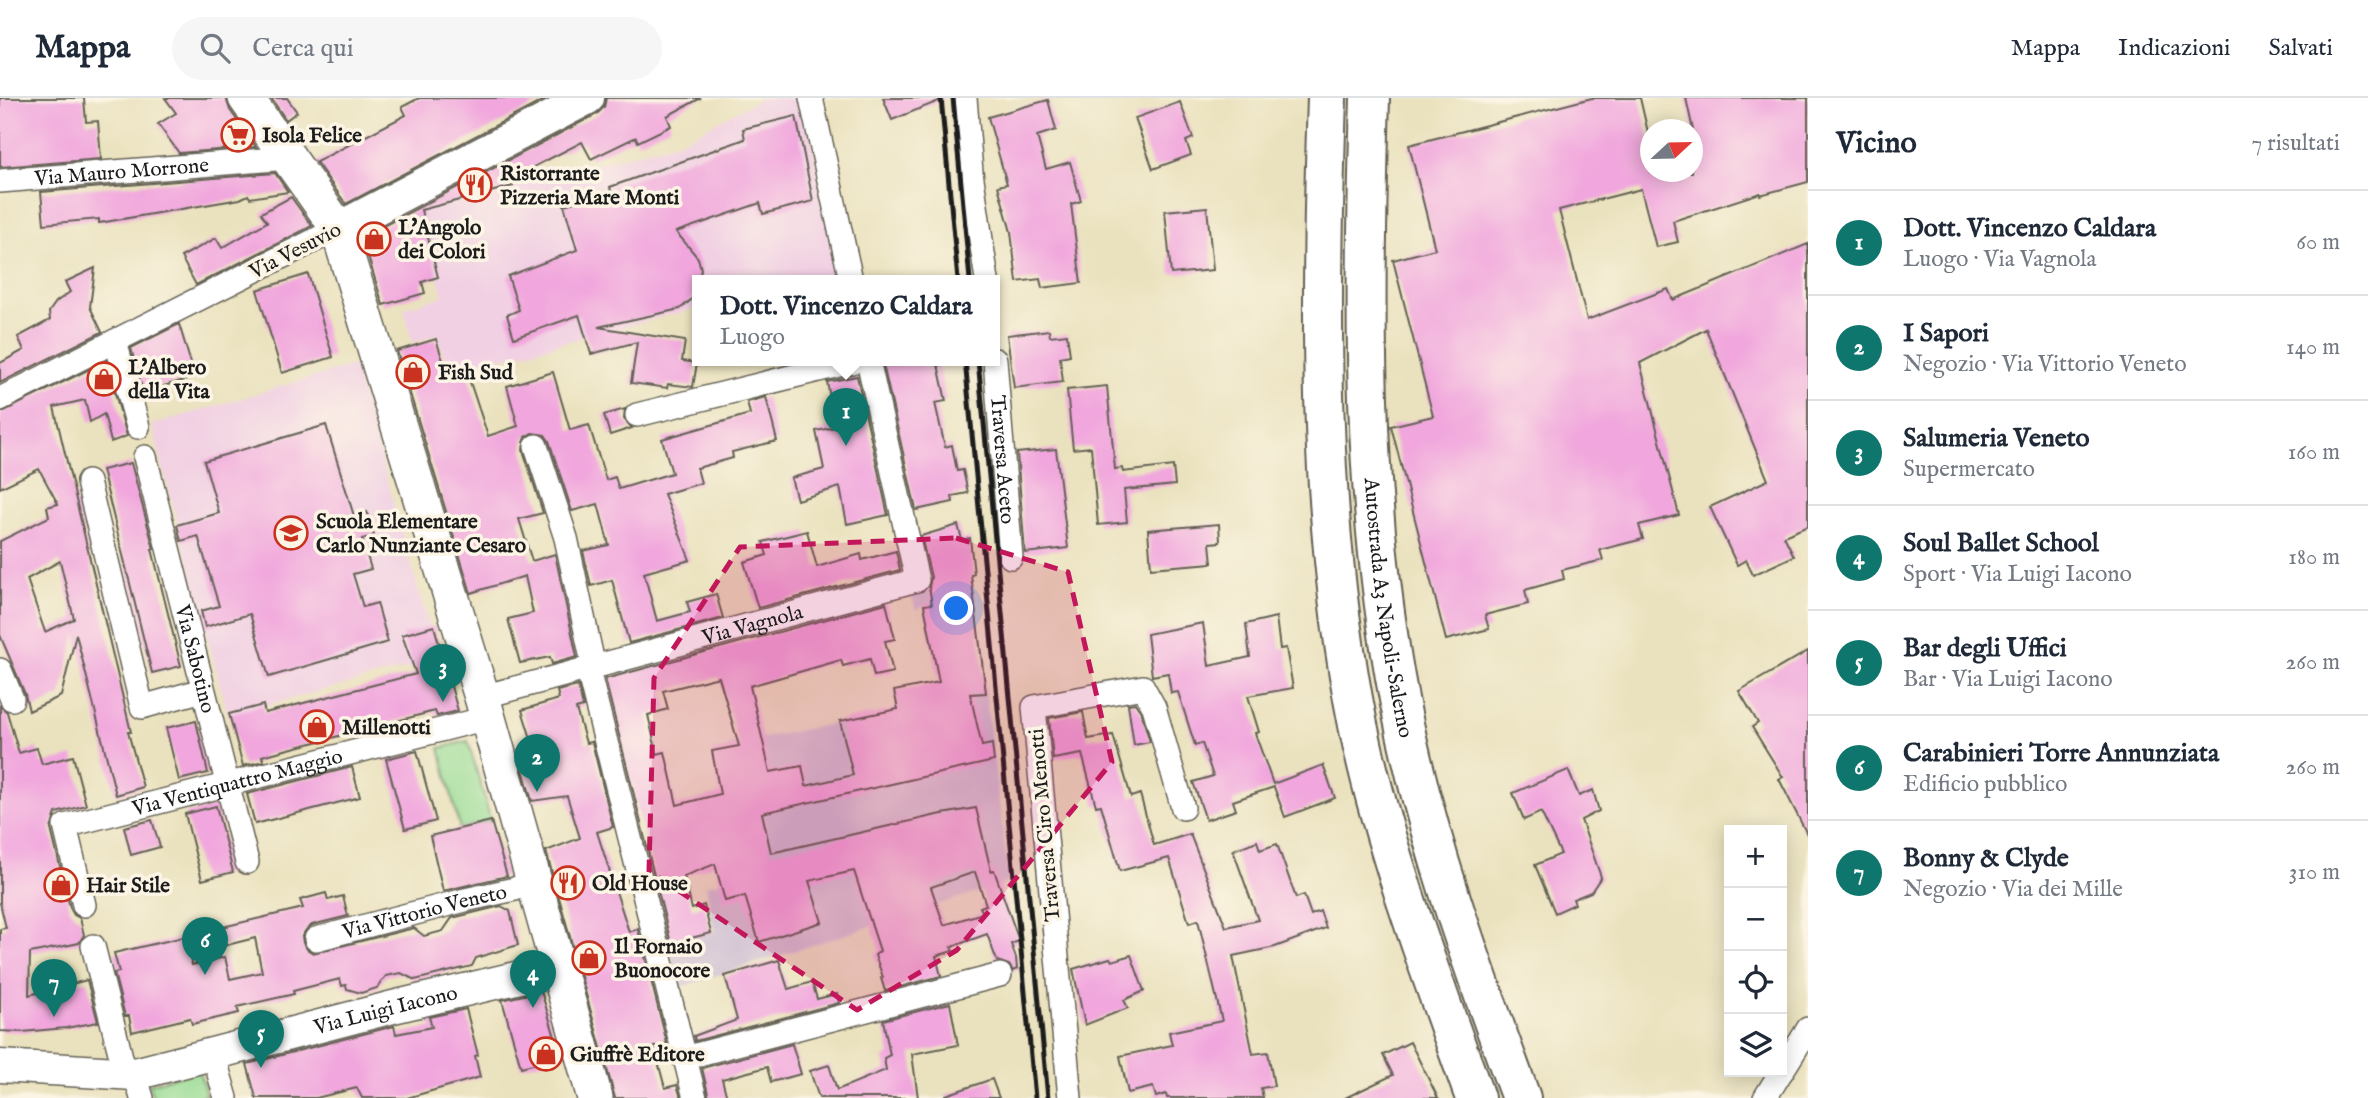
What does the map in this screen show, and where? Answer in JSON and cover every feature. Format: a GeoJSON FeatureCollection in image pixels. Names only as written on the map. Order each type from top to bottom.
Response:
{"type":"FeatureCollection","features":[{"type":"Feature","properties":{"kind":"highway","name":"Autostrada A3 Napoli-Salerno"},"geometry":{"type":"LineString","coordinates":[[1327,98],[1323,231],[1325,409],[1344,633],[1359,725],[1378,803],[1410,909],[1475,1098]]}},
{"type":"Feature","properties":{"kind":"highway","name":"Autostrada A3 Napoli-Salerno"},"geometry":{"type":"LineString","coordinates":[[1370,98],[1366,321],[1375,523],[1385,616],[1399,700],[1422,798],[1450,894],[1521,1098]]}},
{"type":"Feature","properties":{"kind":"main road","name":"Via Vittorio Veneto"},"geometry":{"type":"LineString","coordinates":[[246,98],[337,229],[484,707],[595,1098]]}},
{"type":"Feature","properties":{"kind":"street","name":"Via Vesuvio"},"geometry":{"type":"LineString","coordinates":[[0,399],[337,229],[588,98]]}},
{"type":"Feature","properties":{"kind":"street"},"geometry":{"type":"LineString","coordinates":[[811,98],[850,275]]}},
{"type":"Feature","properties":{"kind":"street"},"geometry":{"type":"LineString","coordinates":[[965,98],[971,172],[986,275]]}},
{"type":"Feature","properties":{"kind":"street","name":"Via Mauro Morrone"},"geometry":{"type":"LineString","coordinates":[[0,181],[276,159],[285,153]]}},
{"type":"Feature","properties":{"kind":"street"},"geometry":{"type":"LineString","coordinates":[[115,341],[138,427]]}},
{"type":"Feature","properties":{"kind":"street"},"geometry":{"type":"LineString","coordinates":[[637,415],[835,366]]}},
{"type":"Feature","properties":{"kind":"street","name":"Via Vagnola"},"geometry":{"type":"LineString","coordinates":[[591,669],[916,580],[869,366]]}},
{"type":"Feature","properties":{"kind":"street","name":"Traversa Aceto"},"geometry":{"type":"LineString","coordinates":[[995,366],[1011,557]]}},
{"type":"Feature","properties":{"kind":"street"},"geometry":{"type":"LineString","coordinates":[[536,446],[566,538],[591,669],[695,1098]]}},
{"type":"Feature","properties":{"kind":"street","name":"Via Sabotino"},"geometry":{"type":"LineString","coordinates":[[145,457],[247,862]]}},
{"type":"Feature","properties":{"kind":"street"},"geometry":{"type":"LineString","coordinates":[[88,482],[142,707],[203,690]]}},
{"type":"Feature","properties":{"kind":"street","name":"Via Ventiquattro Maggio"},"geometry":{"type":"LineString","coordinates":[[84,905],[65,826],[227,786],[484,707],[591,669]]}},
{"type":"Feature","properties":{"kind":"street"},"geometry":{"type":"LineString","coordinates":[[0,670],[12,699]]}},
{"type":"Feature","properties":{"kind":"street","name":"Traversa Ciro Menotti"},"geometry":{"type":"LineString","coordinates":[[1070,1098],[1034,707],[1143,687],[1154,707],[1183,808]]}},
{"type":"Feature","properties":{"kind":"street","name":"Via Vittorio Veneto"},"geometry":{"type":"LineString","coordinates":[[316,939],[515,889],[533,881]]}},
{"type":"Feature","properties":{"kind":"street"},"geometry":{"type":"LineString","coordinates":[[93,946],[118,1047],[133,1081]]}},
{"type":"Feature","properties":{"kind":"street","name":"Via Luigi Iacono"},"geometry":{"type":"LineString","coordinates":[[0,1066],[133,1081],[213,1053],[558,968]]}},
{"type":"Feature","properties":{"kind":"street"},"geometry":{"type":"LineString","coordinates":[[684,1058],[1000,975]]}},
{"type":"Feature","properties":{"kind":"street"},"geometry":{"type":"LineString","coordinates":[[1787,1064],[1808,1029]]}},
{"type":"Feature","properties":{"kind":"street"},"geometry":{"type":"LineString","coordinates":[[213,1053],[226,1098]]}},
{"type":"Feature","properties":{"kind":"street"},"geometry":{"type":"LineString","coordinates":[[1765,1098],[1779,1077]]}},
{"type":"Feature","properties":{"kind":"highlighted area"},"geometry":{"type":"Polygon","coordinates":[[[956,538],[1068,572],[1112,762],[957,950],[857,1010],[649,871],[654,678],[740,547],[956,538]]]}},
{"type":"Feature","properties":{"kind":"shaded area"},"geometry":{"type":"Polygon","coordinates":[[[762,98],[802,98],[841,272],[829,275],[692,275],[692,309],[449,372],[437,335],[412,343],[404,308],[443,296],[421,210],[679,142],[762,98]]]}},
{"type":"Feature","properties":{"kind":"shaded area","name":"Scuola Elementare Carlo Nunziante Cesaro"},"geometry":{"type":"Polygon","coordinates":[[[354,365],[429,627],[434,626],[444,659],[228,715],[152,425],[354,365]]]}},
{"type":"Feature","properties":{"kind":"shaded area"},"geometry":{"type":"Polygon","coordinates":[[[971,579],[1009,882],[678,988],[668,944],[714,931],[706,885],[754,873],[728,745],[943,701],[924,606],[916,610],[911,594],[971,579]]]}},
{"type":"Feature","properties":{"kind":"green space"},"geometry":{"type":"Polygon","coordinates":[[[468,741],[491,821],[460,829],[440,748],[468,741]]]}},
{"type":"Feature","properties":{"kind":"green space"},"geometry":{"type":"Polygon","coordinates":[[[199,1070],[206,1095],[194,1098],[153,1098],[149,1084],[199,1070]]]}},
{"type":"Feature","properties":{"kind":"building"},"geometry":{"type":"Polygon","coordinates":[[[0,98],[84,98],[86,122],[98,121],[101,159],[0,167],[0,98]]]}},
{"type":"Feature","properties":{"kind":"building"},"geometry":{"type":"Polygon","coordinates":[[[165,98],[226,98],[230,110],[256,147],[179,153],[158,124],[176,113],[165,98]]]}},
{"type":"Feature","properties":{"kind":"building"},"geometry":{"type":"Polygon","coordinates":[[[271,98],[287,98],[297,112],[286,120],[271,98]]]}},
{"type":"Feature","properties":{"kind":"building"},"geometry":{"type":"Polygon","coordinates":[[[419,98],[548,98],[346,204],[316,162],[406,115],[402,107],[419,98]]]}},
{"type":"Feature","properties":{"kind":"building"},"geometry":{"type":"Polygon","coordinates":[[[606,98],[701,98],[667,116],[671,126],[638,142],[636,137],[591,159],[582,142],[510,179],[513,186],[421,210],[438,277],[422,282],[425,293],[383,305],[362,237],[597,114],[604,107],[606,98]]]}},
{"type":"Feature","properties":{"kind":"building"},"geometry":{"type":"Polygon","coordinates":[[[883,98],[943,98],[944,99],[892,120],[883,98]]]}},
{"type":"Feature","properties":{"kind":"building"},"geometry":{"type":"Polygon","coordinates":[[[1592,98],[1640,98],[1645,119],[1640,119],[1640,182],[1703,182],[1703,119],[1691,119],[1686,98],[1808,98],[1808,182],[1760,193],[1673,221],[1678,242],[1656,247],[1641,189],[1559,210],[1587,320],[1668,289],[1673,300],[1808,244],[1808,526],[1784,536],[1794,556],[1753,575],[1746,560],[1737,565],[1710,507],[1768,480],[1706,329],[1640,363],[1679,515],[1639,525],[1643,539],[1600,550],[1603,560],[1562,570],[1564,579],[1525,590],[1528,604],[1485,615],[1489,629],[1446,640],[1391,426],[1433,416],[1393,260],[1435,249],[1409,145],[1592,98]]]}},
{"type":"Feature","properties":{"kind":"building"},"geometry":{"type":"Polygon","coordinates":[[[1048,100],[1056,130],[1037,136],[1046,169],[1070,162],[1081,201],[1071,204],[1081,283],[1042,288],[1040,279],[1017,282],[1011,232],[998,186],[1007,184],[988,117],[1048,100]]]}},
{"type":"Feature","properties":{"kind":"building"},"geometry":{"type":"Polygon","coordinates":[[[1180,102],[1193,138],[1186,141],[1191,155],[1153,169],[1135,118],[1180,102]]]}},
{"type":"Feature","properties":{"kind":"building"},"geometry":{"type":"Polygon","coordinates":[[[796,116],[813,201],[763,214],[760,203],[676,232],[698,258],[701,269],[700,275],[692,275],[692,299],[680,309],[598,327],[685,341],[682,361],[696,366],[693,387],[668,384],[667,388],[631,383],[637,342],[591,354],[579,315],[514,338],[507,315],[519,310],[508,276],[577,250],[564,205],[611,191],[610,187],[745,139],[743,129],[796,116]]]}},
{"type":"Feature","properties":{"kind":"building"},"geometry":{"type":"Polygon","coordinates":[[[275,173],[288,192],[250,198],[248,195],[240,199],[99,223],[99,219],[44,224],[41,192],[275,173]]]}},
{"type":"Feature","properties":{"kind":"building"},"geometry":{"type":"Polygon","coordinates":[[[291,197],[312,226],[196,285],[181,257],[216,238],[222,248],[267,222],[261,213],[291,197]]]}},
{"type":"Feature","properties":{"kind":"building"},"geometry":{"type":"Polygon","coordinates":[[[1207,207],[1213,270],[1171,274],[1165,211],[1207,207]]]}},
{"type":"Feature","properties":{"kind":"building"},"geometry":{"type":"Polygon","coordinates":[[[95,268],[90,307],[102,332],[0,383],[0,363],[24,350],[18,337],[50,320],[49,312],[56,302],[70,292],[65,282],[95,268]]]}},
{"type":"Feature","properties":{"kind":"building"},"geometry":{"type":"Polygon","coordinates":[[[308,274],[333,357],[282,373],[257,290],[308,274]]]}},
{"type":"Feature","properties":{"kind":"building"},"geometry":{"type":"Polygon","coordinates":[[[179,324],[195,377],[143,392],[131,348],[179,324]]]}},
{"type":"Feature","properties":{"kind":"building"},"geometry":{"type":"Polygon","coordinates":[[[1049,330],[1050,336],[1067,334],[1070,355],[1060,357],[1063,382],[1014,388],[1007,335],[1049,330]]]}},
{"type":"Feature","properties":{"kind":"building"},"geometry":{"type":"Polygon","coordinates":[[[436,339],[447,373],[465,367],[488,436],[518,426],[507,386],[553,372],[570,430],[589,425],[606,480],[615,477],[619,489],[672,473],[662,439],[750,414],[747,402],[766,397],[777,441],[732,452],[733,458],[697,468],[701,483],[664,494],[690,560],[644,573],[657,621],[690,612],[687,602],[716,594],[723,618],[629,643],[612,580],[591,586],[583,551],[609,545],[598,504],[572,511],[549,441],[545,435],[532,433],[525,437],[523,450],[543,513],[519,519],[532,561],[555,554],[577,657],[552,664],[550,657],[520,663],[508,619],[533,613],[525,576],[471,593],[397,351],[436,339]]]}},
{"type":"Feature","properties":{"kind":"building"},"geometry":{"type":"Polygon","coordinates":[[[106,361],[127,436],[111,442],[104,414],[90,422],[85,400],[54,407],[143,787],[116,795],[76,634],[61,696],[29,711],[25,694],[0,635],[0,541],[49,517],[47,507],[58,504],[39,469],[0,488],[0,413],[106,361]],[[60,561],[27,579],[45,632],[74,619],[60,561]]]}},
{"type":"Feature","properties":{"kind":"building"},"geometry":{"type":"Polygon","coordinates":[[[883,366],[938,366],[946,401],[935,403],[945,447],[952,445],[957,471],[963,470],[968,493],[952,496],[953,502],[916,510],[883,366]]]}},
{"type":"Feature","properties":{"kind":"building"},"geometry":{"type":"Polygon","coordinates":[[[857,376],[888,515],[847,524],[840,487],[797,500],[791,478],[824,469],[816,431],[836,427],[827,382],[857,376]]]}},
{"type":"Feature","properties":{"kind":"building"},"geometry":{"type":"Polygon","coordinates":[[[1107,386],[1115,469],[1122,468],[1123,472],[1173,466],[1175,485],[1124,490],[1127,522],[1098,525],[1091,447],[1073,449],[1067,390],[1107,386]]]}},
{"type":"Feature","properties":{"kind":"building"},"geometry":{"type":"Polygon","coordinates":[[[625,409],[624,419],[632,428],[610,435],[604,415],[625,409]]]}},
{"type":"Feature","properties":{"kind":"building"},"geometry":{"type":"Polygon","coordinates":[[[326,425],[354,516],[367,512],[374,536],[362,539],[371,569],[353,574],[363,607],[377,603],[388,642],[269,677],[250,614],[205,627],[201,611],[219,606],[198,536],[181,541],[177,525],[219,513],[204,461],[326,425]]]}},
{"type":"Feature","properties":{"kind":"building"},"geometry":{"type":"Polygon","coordinates":[[[1056,449],[1068,548],[1025,553],[1017,453],[1056,449]]]}},
{"type":"Feature","properties":{"kind":"building"},"geometry":{"type":"Polygon","coordinates":[[[131,463],[181,666],[152,673],[102,470],[131,463]]]}},
{"type":"Feature","properties":{"kind":"building"},"geometry":{"type":"Polygon","coordinates":[[[1219,524],[1220,542],[1210,543],[1212,563],[1151,568],[1148,530],[1219,524]]]}},
{"type":"Feature","properties":{"kind":"building"},"geometry":{"type":"Polygon","coordinates":[[[958,525],[962,540],[970,538],[974,574],[971,575],[986,693],[970,694],[982,746],[992,744],[994,761],[762,813],[771,853],[976,808],[991,871],[994,870],[1019,941],[1011,944],[1017,969],[1013,971],[1009,965],[997,961],[987,934],[951,947],[953,951],[936,956],[941,976],[885,991],[875,955],[880,951],[854,871],[809,881],[822,922],[759,942],[745,896],[725,901],[715,864],[684,876],[692,909],[704,905],[711,933],[671,943],[605,679],[886,603],[895,639],[885,641],[893,672],[874,676],[870,659],[843,666],[841,660],[750,686],[770,772],[802,766],[806,786],[853,775],[840,721],[898,709],[894,691],[939,682],[924,605],[932,604],[929,587],[931,577],[921,536],[958,525]],[[719,677],[663,691],[668,709],[648,715],[657,754],[665,752],[677,805],[720,794],[712,751],[739,746],[719,677]],[[975,872],[931,887],[944,925],[983,913],[980,907],[986,905],[975,872]]]}},
{"type":"Feature","properties":{"kind":"building"},"geometry":{"type":"Polygon","coordinates":[[[807,531],[817,567],[861,554],[862,560],[896,551],[900,570],[758,608],[744,562],[767,555],[763,542],[807,531]]]}},
{"type":"Feature","properties":{"kind":"building"},"geometry":{"type":"Polygon","coordinates":[[[1276,617],[1280,649],[1286,648],[1293,688],[1248,696],[1259,732],[1255,733],[1273,784],[1323,765],[1335,798],[1285,817],[1274,787],[1233,801],[1236,810],[1206,820],[1193,782],[1213,776],[1202,743],[1195,745],[1178,692],[1171,693],[1168,673],[1152,676],[1147,634],[1203,623],[1209,666],[1250,657],[1246,624],[1276,617]]]}},
{"type":"Feature","properties":{"kind":"building"},"geometry":{"type":"Polygon","coordinates":[[[434,626],[458,711],[437,716],[435,711],[262,756],[264,761],[243,766],[229,714],[263,705],[265,713],[416,674],[402,635],[434,626]]]}},
{"type":"Feature","properties":{"kind":"building"},"geometry":{"type":"Polygon","coordinates":[[[1808,651],[1808,836],[1779,779],[1783,777],[1752,727],[1758,723],[1739,691],[1808,651]]]}},
{"type":"Feature","properties":{"kind":"building"},"geometry":{"type":"Polygon","coordinates":[[[578,686],[583,707],[576,709],[586,743],[592,742],[613,827],[597,832],[629,932],[638,929],[667,1043],[654,1047],[665,1088],[677,1085],[681,1098],[615,1098],[546,851],[580,838],[567,796],[532,801],[521,763],[538,761],[522,710],[559,699],[557,691],[578,686]]]}},
{"type":"Feature","properties":{"kind":"building"},"geometry":{"type":"Polygon","coordinates":[[[1135,703],[1141,712],[1150,742],[1134,745],[1128,704],[1135,703]]]}},
{"type":"Feature","properties":{"kind":"building"},"geometry":{"type":"Polygon","coordinates":[[[0,706],[7,712],[19,753],[37,748],[42,764],[73,756],[86,805],[56,813],[51,829],[70,908],[74,915],[80,918],[84,935],[79,943],[30,953],[29,995],[87,980],[98,1022],[66,1028],[0,1031],[0,929],[6,928],[0,903],[0,706]]]}},
{"type":"Feature","properties":{"kind":"building"},"geometry":{"type":"Polygon","coordinates":[[[1083,712],[1088,739],[1113,735],[1131,797],[1140,794],[1154,845],[1190,834],[1226,927],[1258,920],[1233,850],[1257,841],[1260,850],[1277,844],[1296,898],[1304,895],[1311,915],[1320,911],[1326,928],[1275,947],[1233,956],[1253,1054],[1268,1052],[1274,1086],[1261,1088],[1263,1098],[1167,1098],[1166,1094],[1156,1097],[1153,1087],[1128,1093],[1120,1056],[1172,1045],[1169,1032],[1222,1021],[1198,920],[1189,923],[1169,858],[1120,871],[1101,805],[1096,806],[1082,754],[1053,759],[1049,718],[1083,712]]]}},
{"type":"Feature","properties":{"kind":"building"},"geometry":{"type":"Polygon","coordinates":[[[196,721],[208,773],[179,780],[166,728],[196,721]]]}},
{"type":"Feature","properties":{"kind":"building"},"geometry":{"type":"Polygon","coordinates":[[[417,751],[436,821],[405,829],[386,759],[417,751]]]}},
{"type":"Feature","properties":{"kind":"building"},"geometry":{"type":"Polygon","coordinates":[[[352,767],[360,797],[255,824],[247,794],[352,767]]]}},
{"type":"Feature","properties":{"kind":"building"},"geometry":{"type":"Polygon","coordinates":[[[1568,770],[1579,796],[1593,790],[1599,811],[1581,820],[1601,877],[1591,892],[1573,899],[1575,904],[1555,913],[1535,865],[1561,854],[1541,812],[1524,820],[1513,793],[1568,770]]]}},
{"type":"Feature","properties":{"kind":"building"},"geometry":{"type":"Polygon","coordinates":[[[216,806],[233,872],[202,880],[185,814],[216,806]]]}},
{"type":"Feature","properties":{"kind":"building"},"geometry":{"type":"Polygon","coordinates":[[[152,820],[160,847],[131,855],[124,827],[152,820]]]}},
{"type":"Feature","properties":{"kind":"building"},"geometry":{"type":"Polygon","coordinates":[[[491,821],[507,876],[443,891],[430,836],[491,821]]]}},
{"type":"Feature","properties":{"kind":"building"},"geometry":{"type":"Polygon","coordinates":[[[326,893],[328,900],[343,896],[348,916],[312,925],[306,930],[302,936],[303,943],[313,953],[414,928],[424,936],[443,931],[452,918],[501,906],[510,911],[518,945],[476,958],[472,966],[415,980],[401,973],[386,976],[377,988],[361,993],[347,989],[346,985],[342,986],[340,979],[293,991],[294,994],[237,1007],[239,1013],[192,1024],[190,1018],[132,1032],[114,973],[119,972],[114,953],[184,937],[192,965],[225,957],[230,979],[262,972],[255,938],[219,947],[214,929],[303,908],[300,900],[326,893]]]}},
{"type":"Feature","properties":{"kind":"building"},"geometry":{"type":"Polygon","coordinates":[[[1131,955],[1144,991],[1124,1000],[1128,1008],[1085,1025],[1073,969],[1131,955]]]}},
{"type":"Feature","properties":{"kind":"building"},"geometry":{"type":"Polygon","coordinates":[[[779,960],[788,989],[812,982],[817,999],[837,994],[839,1003],[695,1041],[694,1036],[737,1020],[725,976],[779,960]]]}},
{"type":"Feature","properties":{"kind":"building"},"geometry":{"type":"Polygon","coordinates":[[[541,991],[561,1057],[521,1067],[502,1000],[541,991]]]}},
{"type":"Feature","properties":{"kind":"building"},"geometry":{"type":"Polygon","coordinates":[[[950,1003],[958,1045],[912,1054],[918,1098],[819,1098],[810,1071],[829,1065],[837,1090],[886,1070],[884,1058],[890,1055],[883,1020],[950,1003]]]}},
{"type":"Feature","properties":{"kind":"building"},"geometry":{"type":"Polygon","coordinates":[[[466,1009],[478,1055],[475,1056],[480,1077],[407,1098],[362,1098],[357,1088],[316,1098],[256,1098],[247,1064],[394,1026],[396,1034],[432,1027],[429,1017],[466,1009]]]}},
{"type":"Feature","properties":{"kind":"building"},"geometry":{"type":"Polygon","coordinates":[[[1410,1042],[1438,1098],[1345,1098],[1393,1075],[1383,1055],[1410,1042]]]}},
{"type":"Feature","properties":{"kind":"building"},"geometry":{"type":"Polygon","coordinates":[[[792,1044],[801,1074],[771,1082],[767,1067],[722,1079],[727,1098],[709,1098],[702,1068],[792,1044]]]}},
{"type":"Feature","properties":{"kind":"building"},"geometry":{"type":"Polygon","coordinates":[[[992,1079],[999,1098],[946,1098],[946,1095],[992,1079]]]}},
{"type":"Feature","properties":{"kind":"railway"},"geometry":{"type":"LineString","coordinates":[[941,98],[958,275]]}},
{"type":"Feature","properties":{"kind":"railway"},"geometry":{"type":"LineString","coordinates":[[953,98],[970,275]]}},
{"type":"Feature","properties":{"kind":"railway"},"geometry":{"type":"LineString","coordinates":[[966,366],[1035,1098]]}},
{"type":"Feature","properties":{"kind":"railway"},"geometry":{"type":"LineString","coordinates":[[979,366],[1048,1098]]}},
{"type":"Feature","properties":{"kind":"place","name":"Isola Felice"},"geometry":{"type":"Point","coordinates":[238,135]}},
{"type":"Feature","properties":{"kind":"place","name":"Ristorrante Pizzeria Mare Monti"},"geometry":{"type":"Point","coordinates":[475,185]}},
{"type":"Feature","properties":{"kind":"place","name":"L'Angolo dei Colori"},"geometry":{"type":"Point","coordinates":[374,239]}},
{"type":"Feature","properties":{"kind":"place","name":"Fish Sud"},"geometry":{"type":"Point","coordinates":[413,372]}},
{"type":"Feature","properties":{"kind":"place","name":"L'Albero della Vita"},"geometry":{"type":"Point","coordinates":[104,379]}},
{"type":"Feature","properties":{"kind":"place","name":"Dott. Vincenzo Caldara"},"geometry":{"type":"Point","coordinates":[846,446]}},
{"type":"Feature","properties":{"kind":"place","name":"Scuola Elementare Carlo Nunziante Cesaro"},"geometry":{"type":"Point","coordinates":[291,533]}},
{"type":"Feature","properties":{"kind":"place","name":"Salumeria Veneto"},"geometry":{"type":"Point","coordinates":[443,702]}},
{"type":"Feature","properties":{"kind":"place","name":"Millenotti"},"geometry":{"type":"Point","coordinates":[317,727]}},
{"type":"Feature","properties":{"kind":"place","name":"I Sapori"},"geometry":{"type":"Point","coordinates":[537,792]}},
{"type":"Feature","properties":{"kind":"place","name":"Old House"},"geometry":{"type":"Point","coordinates":[568,883]}},
{"type":"Feature","properties":{"kind":"place","name":"Hair Stile"},"geometry":{"type":"Point","coordinates":[61,885]}},
{"type":"Feature","properties":{"kind":"place","name":"Il Fornaio Buonocore"},"geometry":{"type":"Point","coordinates":[589,958]}},
{"type":"Feature","properties":{"kind":"place","name":"Carabinieri Torre Annunziata"},"geometry":{"type":"Point","coordinates":[205,975]}},
{"type":"Feature","properties":{"kind":"place","name":"Soul Ballet School"},"geometry":{"type":"Point","coordinates":[533,1008]}},
{"type":"Feature","properties":{"kind":"place","name":"Bonny & Clyde"},"geometry":{"type":"Point","coordinates":[54,1017]}},
{"type":"Feature","properties":{"kind":"place","name":"Giuffrè Editore"},"geometry":{"type":"Point","coordinates":[546,1054]}},
{"type":"Feature","properties":{"kind":"place","name":"Bar degli Uffici"},"geometry":{"type":"Point","coordinates":[261,1068]}}]}
